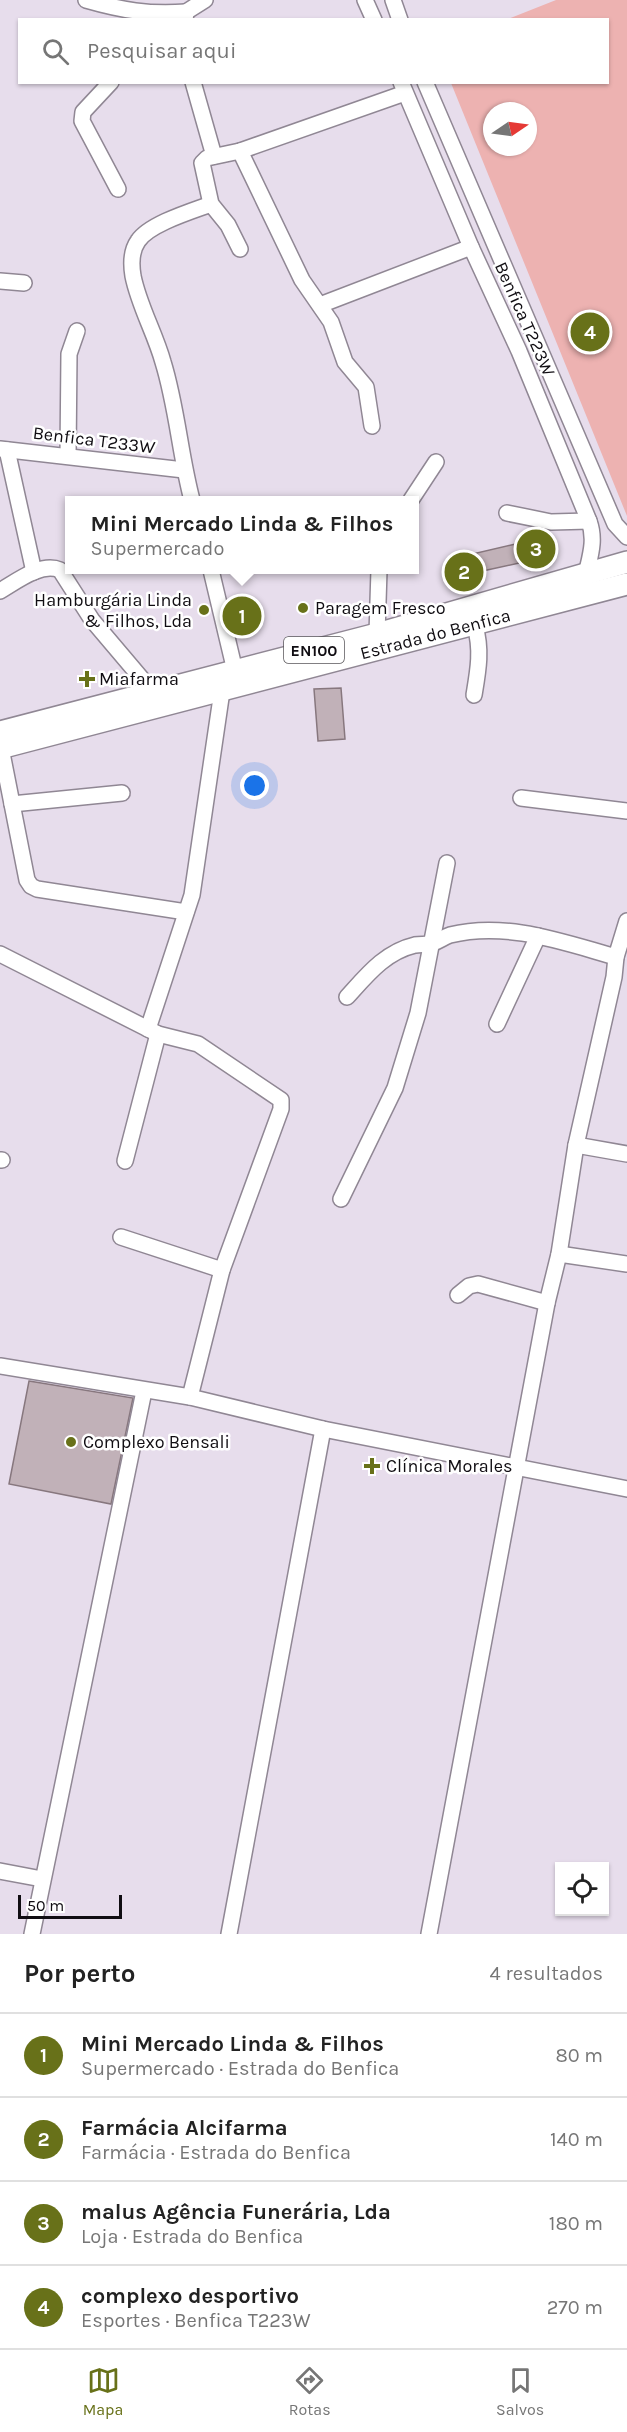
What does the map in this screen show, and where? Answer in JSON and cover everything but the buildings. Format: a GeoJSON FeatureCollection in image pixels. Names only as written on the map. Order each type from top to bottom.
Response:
{"type":"FeatureCollection","features":[{"type":"Feature","properties":{"kind":"highway","name":"Estrada do Benfica"},"geometry":{"type":"LineString","coordinates":[[0,743],[153,692],[377,634],[627,562]]}},
{"type":"Feature","properties":{"kind":"highway","name":"Estrada do Benfica"},"geometry":{"type":"LineString","coordinates":[[0,743],[222,691],[627,584]]}},
{"type":"Feature","properties":{"kind":"street"},"geometry":{"type":"LineString","coordinates":[[86,0],[118,14],[186,16],[205,0]]}},
{"type":"Feature","properties":{"kind":"street"},"geometry":{"type":"LineString","coordinates":[[365,0],[373,18]]}},
{"type":"Feature","properties":{"kind":"street"},"geometry":{"type":"LineString","coordinates":[[393,0],[399,18]]}},
{"type":"Feature","properties":{"kind":"street"},"geometry":{"type":"LineString","coordinates":[[109,84],[83,112],[82,121],[118,189]]}},
{"type":"Feature","properties":{"kind":"street"},"geometry":{"type":"LineString","coordinates":[[194,84],[214,156]]}},
{"type":"Feature","properties":{"kind":"street"},"geometry":{"type":"LineString","coordinates":[[426,84],[615,524],[627,537]]}},
{"type":"Feature","properties":{"kind":"street"},"geometry":{"type":"LineString","coordinates":[[240,249],[228,225],[211,204],[202,163],[207,158],[240,151],[403,88]]}},
{"type":"Feature","properties":{"kind":"street","name":"Benfica T223W"},"geometry":{"type":"LineString","coordinates":[[403,88],[471,247],[519,351],[593,531],[586,575]]}},
{"type":"Feature","properties":{"kind":"street"},"geometry":{"type":"LineString","coordinates":[[240,151],[302,280],[332,322],[345,362],[366,387],[372,426]]}},
{"type":"Feature","properties":{"kind":"street"},"geometry":{"type":"LineString","coordinates":[[191,496],[171,393],[163,361],[136,287],[132,254],[138,240],[146,233],[183,214],[211,204]]}},
{"type":"Feature","properties":{"kind":"street"},"geometry":{"type":"LineString","coordinates":[[320,305],[471,247]]}},
{"type":"Feature","properties":{"kind":"street"},"geometry":{"type":"LineString","coordinates":[[0,281],[24,284]]}},
{"type":"Feature","properties":{"kind":"street"},"geometry":{"type":"LineString","coordinates":[[68,456],[69,354],[77,330]]}},
{"type":"Feature","properties":{"kind":"street"},"geometry":{"type":"LineString","coordinates":[[4,450],[34,572]]}},
{"type":"Feature","properties":{"kind":"street","name":"Benfica T233W"},"geometry":{"type":"LineString","coordinates":[[4,450],[184,470]]}},
{"type":"Feature","properties":{"kind":"street"},"geometry":{"type":"LineString","coordinates":[[414,496],[436,462]]}},
{"type":"Feature","properties":{"kind":"street"},"geometry":{"type":"LineString","coordinates":[[507,513],[551,522],[589,521]]}},
{"type":"Feature","properties":{"kind":"street"},"geometry":{"type":"LineString","coordinates":[[0,591],[34,572],[53,568],[60,570],[92,620],[153,692]]}},
{"type":"Feature","properties":{"kind":"street"},"geometry":{"type":"LineString","coordinates":[[212,574],[235,671]]}},
{"type":"Feature","properties":{"kind":"street"},"geometry":{"type":"LineString","coordinates":[[377,634],[379,574]]}},
{"type":"Feature","properties":{"kind":"street"},"geometry":{"type":"LineString","coordinates":[[474,695],[479,666],[479,642],[475,626]]}},
{"type":"Feature","properties":{"kind":"street"},"geometry":{"type":"LineString","coordinates":[[125,1161],[153,1031],[195,879],[222,691]]}},
{"type":"Feature","properties":{"kind":"street"},"geometry":{"type":"LineString","coordinates":[[0,743],[27,880],[31,886],[37,889],[186,912]]}},
{"type":"Feature","properties":{"kind":"street"},"geometry":{"type":"LineString","coordinates":[[12,804],[122,793]]}},
{"type":"Feature","properties":{"kind":"street"},"geometry":{"type":"LineString","coordinates":[[522,798],[627,811]]}},
{"type":"Feature","properties":{"kind":"street"},"geometry":{"type":"LineString","coordinates":[[341,1198],[395,1088],[418,1013],[447,863]]}},
{"type":"Feature","properties":{"kind":"street"},"geometry":{"type":"LineString","coordinates":[[429,1934],[547,1303],[559,1254],[576,1145],[620,980],[616,957],[625,942],[627,921]]}},
{"type":"Feature","properties":{"kind":"street"},"geometry":{"type":"LineString","coordinates":[[347,997],[374,966],[393,952],[415,945],[433,943],[448,935],[499,930],[538,936],[616,957]]}},
{"type":"Feature","properties":{"kind":"street"},"geometry":{"type":"LineString","coordinates":[[496,1024],[538,936]]}},
{"type":"Feature","properties":{"kind":"street"},"geometry":{"type":"LineString","coordinates":[[0,954],[153,1031],[198,1044],[281,1100],[281,1109],[222,1270],[190,1398]]}},
{"type":"Feature","properties":{"kind":"street"},"geometry":{"type":"LineString","coordinates":[[576,1145],[627,1154]]}},
{"type":"Feature","properties":{"kind":"street"},"geometry":{"type":"LineString","coordinates":[[121,1238],[222,1270]]}},
{"type":"Feature","properties":{"kind":"street"},"geometry":{"type":"LineString","coordinates":[[559,1254],[627,1264]]}},
{"type":"Feature","properties":{"kind":"street"},"geometry":{"type":"LineString","coordinates":[[458,1295],[469,1286],[478,1284],[547,1303]]}},
{"type":"Feature","properties":{"kind":"street"},"geometry":{"type":"LineString","coordinates":[[0,1366],[190,1398],[323,1429],[627,1489]]}},
{"type":"Feature","properties":{"kind":"street"},"geometry":{"type":"LineString","coordinates":[[32,1934],[144,1391]]}},
{"type":"Feature","properties":{"kind":"street"},"geometry":{"type":"LineString","coordinates":[[229,1934],[323,1429]]}},
{"type":"Feature","properties":{"kind":"street"},"geometry":{"type":"LineString","coordinates":[[0,1871],[42,1880]]}},
{"type":"Feature","properties":{"kind":"shaded area"},"geometry":{"type":"Polygon","coordinates":[[[556,0],[627,0],[627,516],[451,84],[609,84],[609,18],[511,18],[556,0]]]}},
{"type":"Feature","properties":{"kind":"place","name":"complexo desportivo"},"geometry":{"type":"Point","coordinates":[590,332]}},
{"type":"Feature","properties":{"kind":"place","name":"malus Agência Funerária, Lda"},"geometry":{"type":"Point","coordinates":[536,549]}},
{"type":"Feature","properties":{"kind":"place","name":"Farmácia Alcifarma"},"geometry":{"type":"Point","coordinates":[464,572]}},
{"type":"Feature","properties":{"kind":"place","name":"Paragem Fresco"},"geometry":{"type":"Point","coordinates":[303,608]}},
{"type":"Feature","properties":{"kind":"place","name":"Hamburgária Linda & Filhos, Lda"},"geometry":{"type":"Point","coordinates":[204,610]}},
{"type":"Feature","properties":{"kind":"place","name":"Mini Mercado Linda & Filhos"},"geometry":{"type":"Point","coordinates":[242,616]}},
{"type":"Feature","properties":{"kind":"place","name":"Miafarma"},"geometry":{"type":"Point","coordinates":[87,679]}},
{"type":"Feature","properties":{"kind":"place","name":"Complexo Bensali"},"geometry":{"type":"Point","coordinates":[71,1442]}},
{"type":"Feature","properties":{"kind":"place","name":"Clínica Morales"},"geometry":{"type":"Point","coordinates":[372,1466]}}]}
